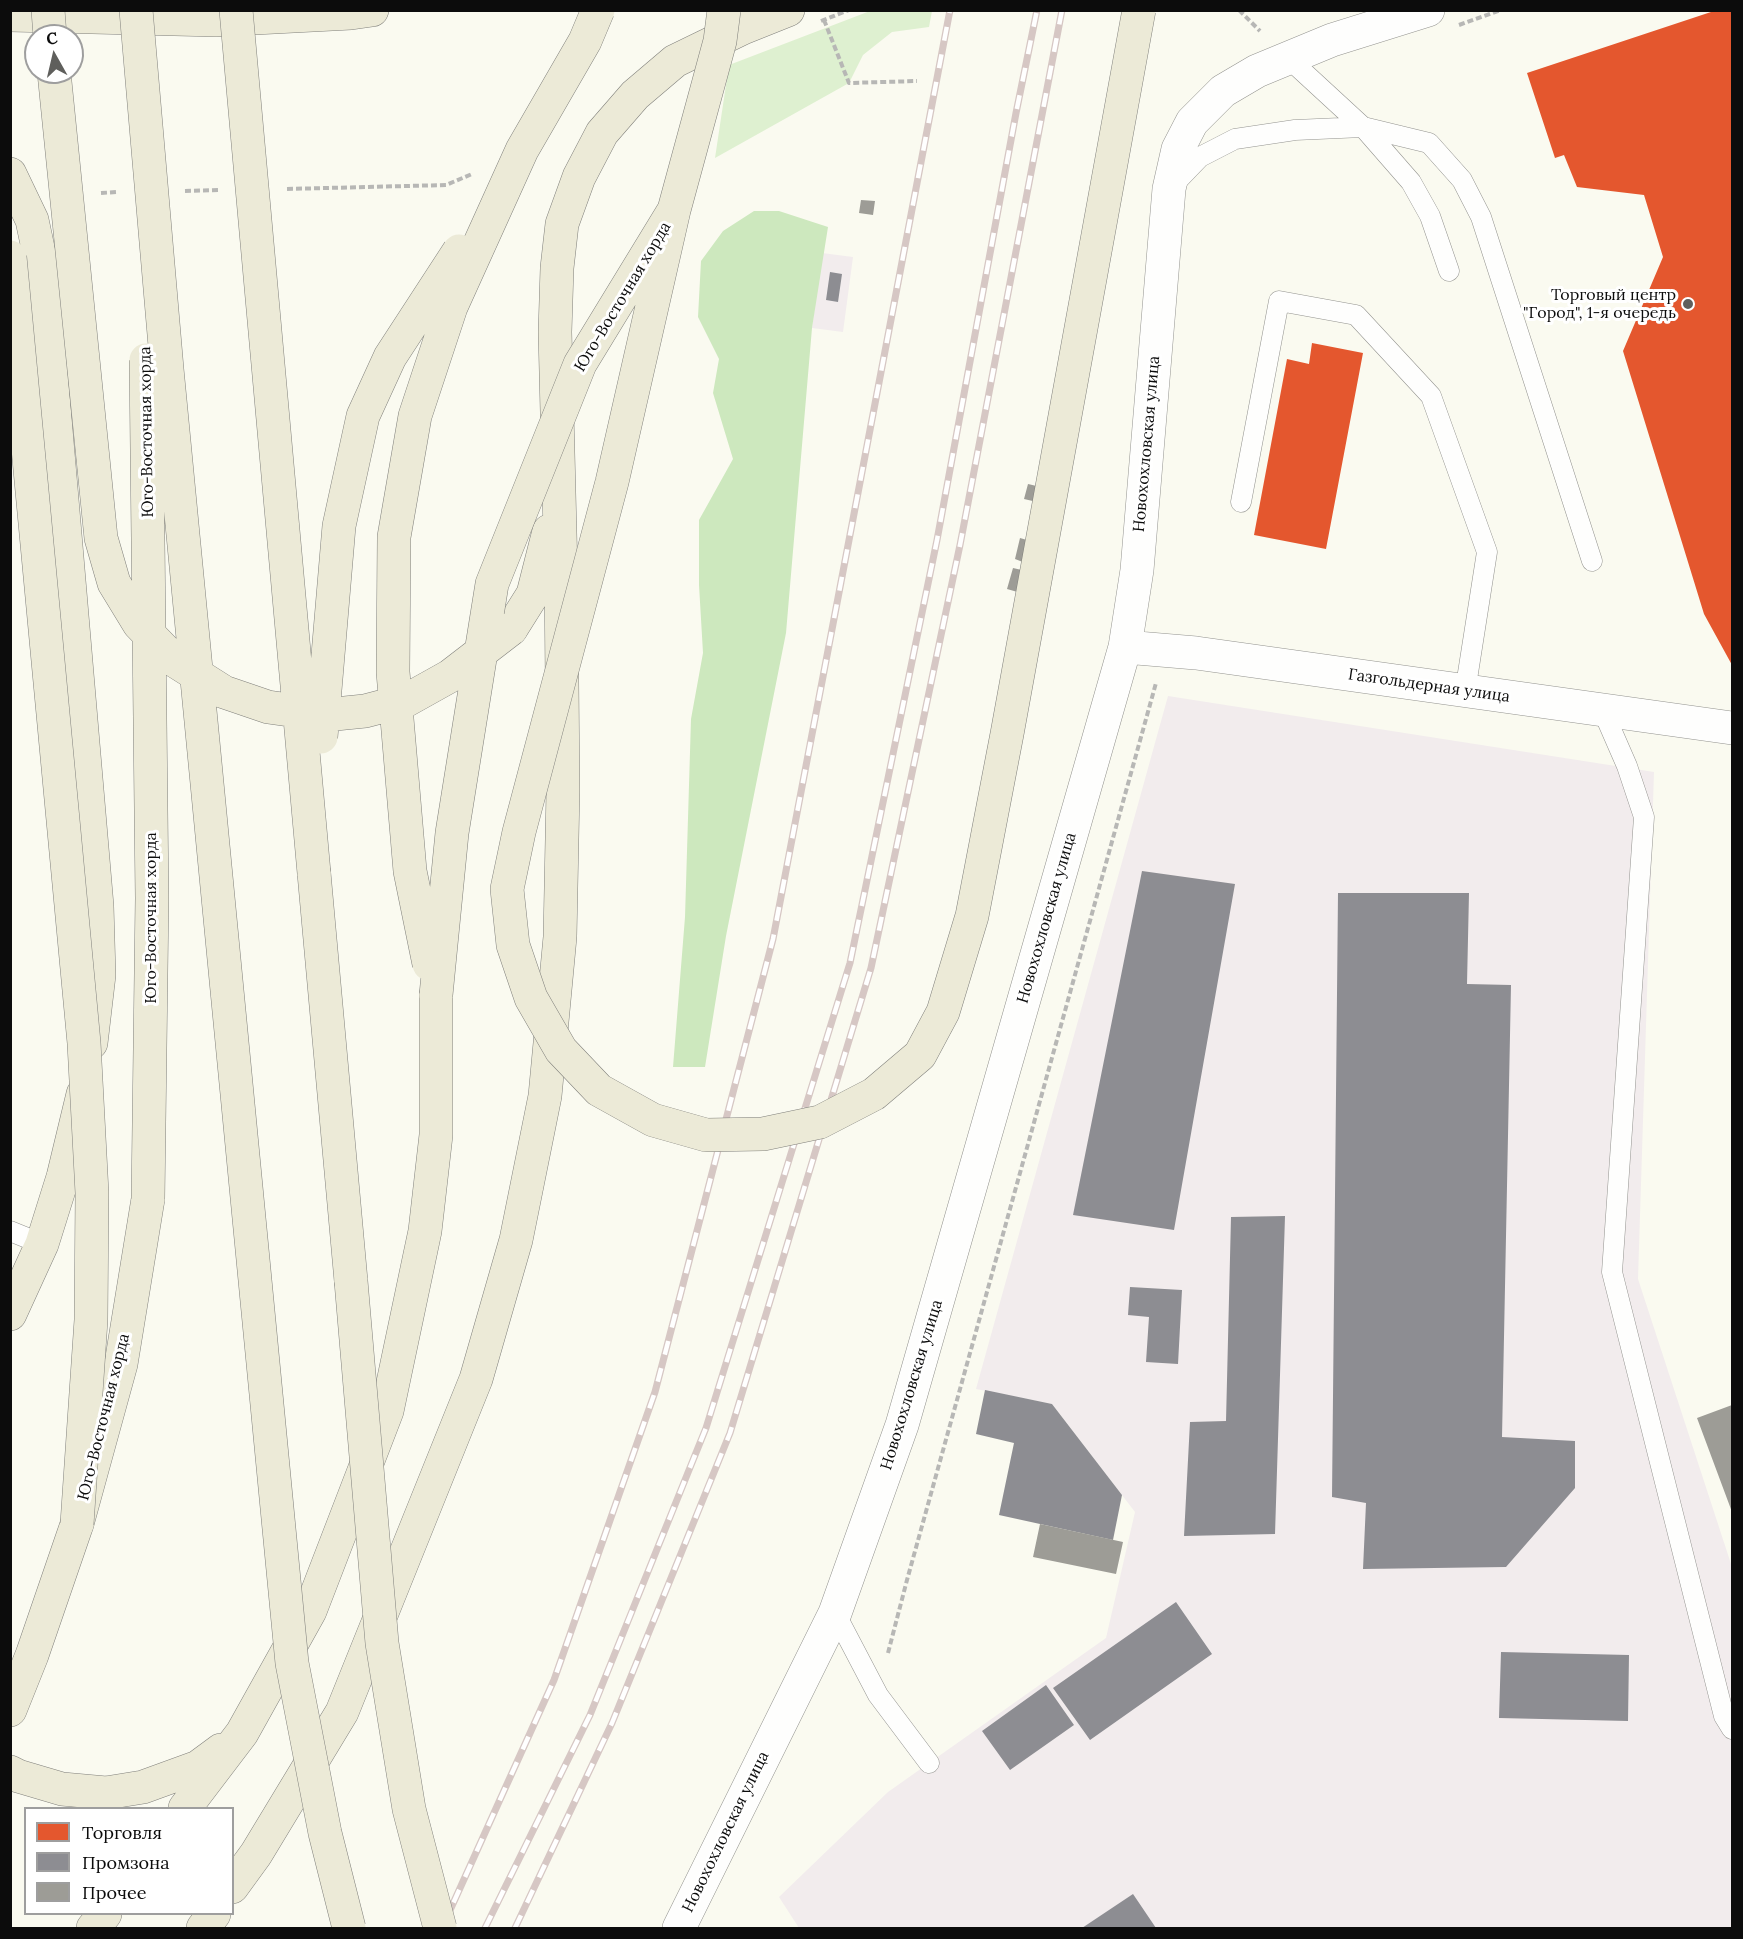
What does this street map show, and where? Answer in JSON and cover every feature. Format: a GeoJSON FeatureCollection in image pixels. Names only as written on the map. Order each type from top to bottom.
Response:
{"type":"FeatureCollection","features":[{"type":"Feature","properties":{"kind":"main road","name":"Юго-Восточная хорда"},"geometry":{"type":"LineString","coordinates":[[136,10],[166,369],[291,1651],[325,1833],[349,1929]]}},
{"type":"Feature","properties":{"kind":"main road"},"geometry":{"type":"LineString","coordinates":[[236,10],[382,1643],[409,1809],[440,1929]]}},
{"type":"Feature","properties":{"kind":"main road"},"geometry":{"type":"LineString","coordinates":[[10,15],[216,20],[372,10]]}},
{"type":"Feature","properties":{"kind":"main road"},"geometry":{"type":"LineString","coordinates":[[314,873],[322,699],[339,526],[363,416],[390,357],[494,175],[522,150],[585,41],[598,10]]}},
{"type":"Feature","properties":{"kind":"main road","name":"Юго-Восточная хорда"},"geometry":{"type":"LineString","coordinates":[[186,1807],[242,1733],[310,1611],[387,1411],[425,1231],[436,1135],[436,995],[452,833],[492,584],[580,364],[674,210],[720,41],[724,10]]}},
{"type":"Feature","properties":{"kind":"main road"},"geometry":{"type":"LineString","coordinates":[[234,1884],[256,1854],[342,1712],[476,1379],[516,1240],[545,1096],[560,937],[562,779],[555,332],[557,268],[562,224],[579,177],[602,133],[635,95],[675,61],[743,28],[788,10]]}},
{"type":"Feature","properties":{"kind":"main road"},"geometry":{"type":"LineString","coordinates":[[674,210],[612,482],[519,832],[507,889],[513,945],[531,998],[561,1050],[599,1089],[653,1120],[706,1135],[763,1134],[820,1122],[874,1094],[920,1055],[944,1012],[972,916],[1139,10]]}},
{"type":"Feature","properties":{"kind":"main road"},"geometry":{"type":"LineString","coordinates":[[55,84],[101,538],[114,583],[139,624],[175,661],[224,692],[268,707],[325,715],[365,711],[407,700],[450,676],[511,629],[533,594],[559,491]]}},
{"type":"Feature","properties":{"kind":"main road","name":"Юго-Восточная хорда"},"geometry":{"type":"LineString","coordinates":[[10,1710],[32,1655],[77,1524],[121,1364],[148,1199],[152,898],[144,106]]}},
{"type":"Feature","properties":{"kind":"main road"},"geometry":{"type":"LineString","coordinates":[[10,174],[32,220],[42,267],[97,906],[99,975],[87,1080],[63,1177],[42,1244],[10,1314]]}},
{"type":"Feature","properties":{"kind":"main road"},"geometry":{"type":"LineString","coordinates":[[436,995],[410,871],[393,672],[394,537],[415,416],[494,175]]}},
{"type":"Feature","properties":{"kind":"main road"},"geometry":{"type":"LineString","coordinates":[[10,257],[84,1043],[92,1193],[91,1320],[77,1524]]}},
{"type":"Feature","properties":{"kind":"main road"},"geometry":{"type":"LineString","coordinates":[[10,1772],[62,1790],[106,1793],[143,1787],[198,1767],[242,1733]]}},
{"type":"Feature","properties":{"kind":"main road"},"geometry":{"type":"LineString","coordinates":[[93,1929],[104,1915]]}},
{"type":"Feature","properties":{"kind":"main road"},"geometry":{"type":"LineString","coordinates":[[203,1929],[213,1915]]}},
{"type":"Feature","properties":{"kind":"street","name":"Новохохловская улица"},"geometry":{"type":"LineString","coordinates":[[679,1929],[835,1613],[902,1425],[1125,647],[1137,570],[1168,189],[1178,149],[1192,122],[1223,91],[1257,71],[1332,40],[1428,10]]}},
{"type":"Feature","properties":{"kind":"street","name":"Газгольдерная улица"},"geometry":{"type":"LineString","coordinates":[[1125,647],[1196,652],[1465,692],[1732,728]]}},
{"type":"Feature","properties":{"kind":"lane"},"geometry":{"type":"LineString","coordinates":[[1287,57],[1363,127],[1411,182],[1430,216],[1449,271]]}},
{"type":"Feature","properties":{"kind":"lane"},"geometry":{"type":"LineString","coordinates":[[1168,189],[1200,157],[1235,139],[1295,130],[1363,127],[1429,143],[1462,180],[1481,217],[1592,561]]}},
{"type":"Feature","properties":{"kind":"lane"},"geometry":{"type":"LineString","coordinates":[[1241,502],[1279,301],[1356,315],[1431,396],[1487,552],[1465,692]]}},
{"type":"Feature","properties":{"kind":"lane"},"geometry":{"type":"LineString","coordinates":[[1604,711],[1627,766],[1644,817],[1612,1272],[1724,1716],[1732,1729]]}},
{"type":"Feature","properties":{"kind":"lane"},"geometry":{"type":"LineString","coordinates":[[10,1231],[42,1244]]}},
{"type":"Feature","properties":{"kind":"lane"},"geometry":{"type":"LineString","coordinates":[[835,1613],[878,1695],[930,1763]]}},
{"type":"Feature","properties":{"kind":"path"},"geometry":{"type":"LineString","coordinates":[[824,20],[849,83],[917,81]]}},
{"type":"Feature","properties":{"kind":"path"},"geometry":{"type":"LineString","coordinates":[[280,189],[446,185],[494,175]]}},
{"type":"Feature","properties":{"kind":"path"},"geometry":{"type":"LineString","coordinates":[[173,191],[221,190]]}},
{"type":"Feature","properties":{"kind":"path"},"geometry":{"type":"LineString","coordinates":[[878,1695],[907,1580],[1157,680]]}},
{"type":"Feature","properties":{"kind":"shaded area"},"geometry":{"type":"Polygon","coordinates":[[[822,253],[853,257],[843,332],[812,328],[822,253]]]}},
{"type":"Feature","properties":{"kind":"shaded area"},"geometry":{"type":"Polygon","coordinates":[[[1168,696],[1654,772],[1638,1279],[1732,1567],[1732,1928],[799,1928],[779,1897],[888,1792],[1106,1638],[1135,1512],[1052,1404],[976,1389],[1168,696]]]}},
{"type":"Feature","properties":{"kind":"green space"},"geometry":{"type":"Polygon","coordinates":[[[870,11],[932,11],[929,27],[892,32],[863,55],[849,83],[715,158],[729,65],[870,11]]]}},
{"type":"Feature","properties":{"kind":"green space"},"geometry":{"type":"Polygon","coordinates":[[[754,211],[779,211],[828,227],[812,328],[786,633],[726,936],[705,1067],[673,1067],[685,917],[691,719],[703,653],[699,585],[699,520],[733,459],[713,393],[719,359],[698,317],[701,261],[723,231],[754,211]]]}},
{"type":"Feature","properties":{"kind":"building: Торговля","name":"Торговый центр \"Город\", 1-я очередь"},"geometry":{"type":"Polygon","coordinates":[[[1717,10],[1732,10],[1732,665],[1704,614],[1623,351],[1663,257],[1644,195],[1577,187],[1564,155],[1555,158],[1527,73],[1717,10]]]}},
{"type":"Feature","properties":{"kind":"building: Торговля"},"geometry":{"type":"Polygon","coordinates":[[[1312,343],[1363,353],[1326,549],[1254,535],[1287,359],[1309,364],[1312,343]]]}},
{"type":"Feature","properties":{"kind":"building: Промзона"},"geometry":{"type":"Polygon","coordinates":[[[830,272],[842,274],[838,302],[826,300],[830,272]]]}},
{"type":"Feature","properties":{"kind":"building: Промзона"},"geometry":{"type":"Polygon","coordinates":[[[1142,871],[1235,884],[1174,1230],[1073,1215],[1142,871]]]}},
{"type":"Feature","properties":{"kind":"building: Промзона"},"geometry":{"type":"Polygon","coordinates":[[[1338,893],[1469,893],[1467,984],[1511,985],[1502,1437],[1575,1441],[1575,1488],[1506,1567],[1363,1569],[1366,1503],[1332,1497],[1338,893]]]}},
{"type":"Feature","properties":{"kind":"building: Промзона"},"geometry":{"type":"Polygon","coordinates":[[[1285,1216],[1275,1534],[1184,1536],[1190,1422],[1226,1421],[1231,1217],[1285,1216]]]}},
{"type":"Feature","properties":{"kind":"building: Промзона"},"geometry":{"type":"Polygon","coordinates":[[[1130,1287],[1182,1290],[1178,1364],[1146,1362],[1149,1317],[1128,1315],[1130,1287]]]}},
{"type":"Feature","properties":{"kind":"building: Промзона"},"geometry":{"type":"Polygon","coordinates":[[[985,1390],[1052,1404],[1122,1495],[1113,1540],[999,1515],[1014,1443],[976,1434],[985,1390]]]}},
{"type":"Feature","properties":{"kind":"building: Промзона"},"geometry":{"type":"Polygon","coordinates":[[[1176,1602],[1212,1654],[1090,1740],[1053,1688],[1176,1602]]]}},
{"type":"Feature","properties":{"kind":"building: Промзона"},"geometry":{"type":"Polygon","coordinates":[[[1501,1652],[1629,1655],[1628,1721],[1499,1718],[1501,1652]]]}},
{"type":"Feature","properties":{"kind":"building: Промзона"},"geometry":{"type":"Polygon","coordinates":[[[1046,1685],[1074,1725],[1010,1770],[982,1731],[1046,1685]]]}},
{"type":"Feature","properties":{"kind":"building: Промзона"},"geometry":{"type":"Polygon","coordinates":[[[1133,1894],[1156,1928],[1082,1928],[1133,1894]]]}},
{"type":"Feature","properties":{"kind":"building: Прочее"},"geometry":{"type":"Polygon","coordinates":[[[861,200],[875,201],[873,215],[859,213],[861,200]]]}},
{"type":"Feature","properties":{"kind":"building: Прочее"},"geometry":{"type":"Polygon","coordinates":[[[1028,484],[1041,487],[1037,502],[1024,499],[1028,484]]]}},
{"type":"Feature","properties":{"kind":"building: Прочее"},"geometry":{"type":"Polygon","coordinates":[[[1020,538],[1034,542],[1028,564],[1015,559],[1020,538]]]}},
{"type":"Feature","properties":{"kind":"building: Прочее"},"geometry":{"type":"Polygon","coordinates":[[[1013,568],[1026,571],[1021,593],[1007,589],[1013,568]]]}},
{"type":"Feature","properties":{"kind":"building: Прочее"},"geometry":{"type":"Polygon","coordinates":[[[1732,1405],[1732,1512],[1697,1418],[1732,1405]]]}},
{"type":"Feature","properties":{"kind":"building: Прочее"},"geometry":{"type":"Polygon","coordinates":[[[1040,1524],[1123,1542],[1116,1574],[1033,1557],[1040,1524]]]}},
{"type":"Feature","properties":{"kind":"railway"},"geometry":{"type":"LineString","coordinates":[[442,1928],[554,1680],[655,1392],[773,939],[950,10]]}},
{"type":"Feature","properties":{"kind":"railway"},"geometry":{"type":"LineString","coordinates":[[485,1928],[590,1715],[706,1428],[850,963],[937,540],[1037,10]]}},
{"type":"Feature","properties":{"kind":"railway"},"geometry":{"type":"LineString","coordinates":[[515,1928],[612,1723],[730,1433],[871,968],[960,545],[1062,10]]}},
{"type":"Feature","properties":{"kind":"place","name":"Торговый центр \"Город\", 1-я очередь"},"geometry":{"type":"Point","coordinates":[1688,304]}}]}
